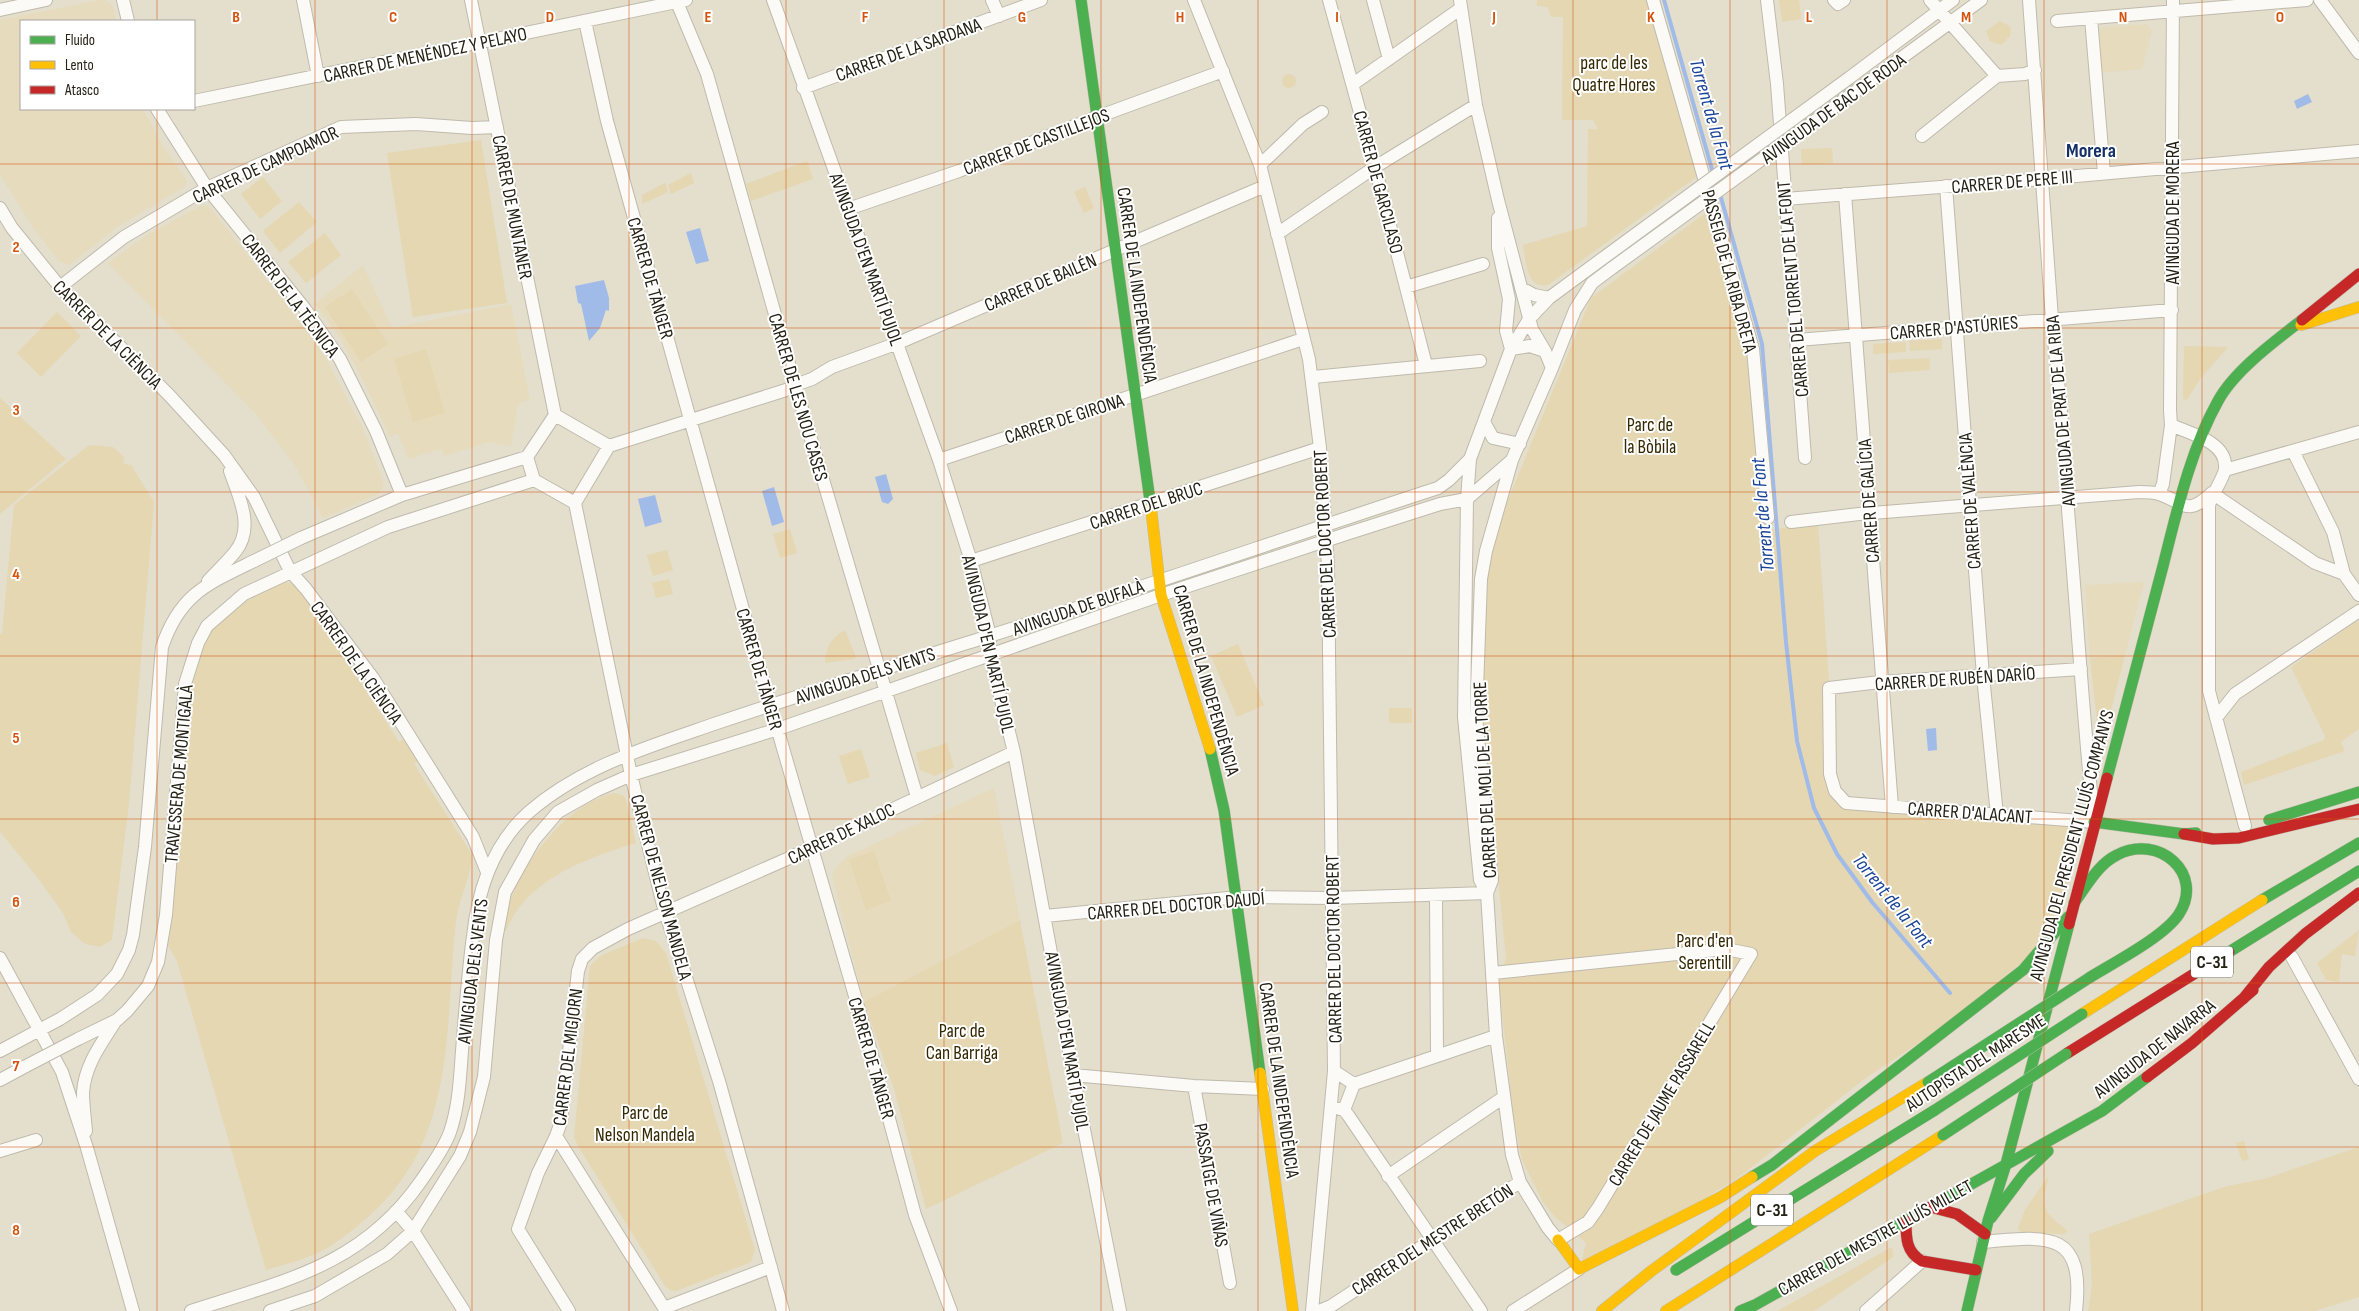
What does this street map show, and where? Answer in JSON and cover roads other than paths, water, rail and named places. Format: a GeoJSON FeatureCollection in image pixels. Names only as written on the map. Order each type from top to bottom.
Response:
{"type":"FeatureCollection","features":[{"type":"Feature","properties":{"kind":"main road","name":"CARRER DE LA INDEPENDÈNCIA"},"geometry":{"type":"LineString","coordinates":[[1081,0],[1151,504],[1160,579],[1160,595],[1216,768],[1238,897],[1293,1311]]}},
{"type":"Feature","properties":{"kind":"main road"},"geometry":{"type":"LineString","coordinates":[[2291,328],[2359,274]]}},
{"type":"Feature","properties":{"kind":"main road"},"geometry":{"type":"LineString","coordinates":[[2291,328],[2359,288]]}},
{"type":"Feature","properties":{"kind":"main road"},"geometry":{"type":"LineString","coordinates":[[2291,328],[2359,307]]}},
{"type":"Feature","properties":{"kind":"main road","name":"AVINGUDA DEL PRESIDENT LLUÍS COMPANYS"},"geometry":{"type":"LineString","coordinates":[[1967,1311],[1988,1221],[2006,1164],[2094,822],[2179,505],[2200,438],[2218,400],[2226,389],[2257,356],[2291,328]]}},
{"type":"Feature","properties":{"kind":"main road"},"geometry":{"type":"LineString","coordinates":[[2184,834],[2245,826],[2329,803],[2359,792]]}},
{"type":"Feature","properties":{"kind":"main road"},"geometry":{"type":"LineString","coordinates":[[2094,822],[2213,839],[2239,838],[2359,809]]}},
{"type":"Feature","properties":{"kind":"main road","name":"AUTOPISTA DEL MARESME"},"geometry":{"type":"LineString","coordinates":[[1610,1311],[1935,1110],[2082,1014],[2294,880],[2359,843]]}},
{"type":"Feature","properties":{"kind":"main road"},"geometry":{"type":"LineString","coordinates":[[1602,1311],[1650,1272],[1815,1151],[1928,1082],[2154,936],[2178,914],[2186,896],[2184,879],[2180,868],[2157,849],[2135,848],[2112,857],[2074,903]]}},
{"type":"Feature","properties":{"kind":"main road","name":"C-31"},"geometry":{"type":"LineString","coordinates":[[1666,1311],[2066,1054],[2359,871]]}},
{"type":"Feature","properties":{"kind":"main road"},"geometry":{"type":"LineString","coordinates":[[2243,1000],[2269,967],[2316,925],[2359,893]]}},
{"type":"Feature","properties":{"kind":"main road","name":"AVINGUDA DE NAVARRA"},"geometry":{"type":"LineString","coordinates":[[2006,1164],[2021,1158],[2102,1111],[2192,1043],[2292,957],[2359,906]]}},
{"type":"Feature","properties":{"kind":"main road"},"geometry":{"type":"LineString","coordinates":[[1558,1240],[1579,1269],[1721,1197],[1772,1165],[2023,970],[2070,914]]}},
{"type":"Feature","properties":{"kind":"main road"},"geometry":{"type":"LineString","coordinates":[[1772,1165],[1815,1151],[1836,1129],[1883,1091],[1929,1043]]}},
{"type":"Feature","properties":{"kind":"main road"},"geometry":{"type":"LineString","coordinates":[[1988,1221],[2036,1160],[2061,1141],[2076,1126]]}},
{"type":"Feature","properties":{"kind":"main road","name":"CARRER DEL MESTRE LLUÍS MILLET"},"geometry":{"type":"LineString","coordinates":[[1745,1311],[2006,1164]]}},
{"type":"Feature","properties":{"kind":"main road"},"geometry":{"type":"LineString","coordinates":[[1930,1207],[1957,1214],[1984,1238]]}},
{"type":"Feature","properties":{"kind":"main road"},"geometry":{"type":"LineString","coordinates":[[1906,1221],[1906,1245],[1914,1258],[1976,1270]]}},
{"type":"Feature","properties":{"kind":"main road"},"geometry":{"type":"LineString","coordinates":[[1740,1311],[1756,1304]]}},
{"type":"Feature","properties":{"kind":"street"},"geometry":{"type":"LineString","coordinates":[[0,10],[46,0]]}},
{"type":"Feature","properties":{"kind":"street"},"geometry":{"type":"LineString","coordinates":[[123,0],[128,20]]}},
{"type":"Feature","properties":{"kind":"street"},"geometry":{"type":"LineString","coordinates":[[303,0],[318,76]]}},
{"type":"Feature","properties":{"kind":"street","name":"CARRER DE MUNTANER"},"geometry":{"type":"LineString","coordinates":[[471,0],[555,415]]}},
{"type":"Feature","properties":{"kind":"street","name":"AVINGUDA D'EN MARTÍ PUJOL"},"geometry":{"type":"LineString","coordinates":[[773,0],[803,88],[898,343],[939,460],[971,561],[990,636],[990,656],[1014,752],[1073,1075],[1120,1311]]}},
{"type":"Feature","properties":{"kind":"street"},"geometry":{"type":"LineString","coordinates":[[992,0],[999,16]]}},
{"type":"Feature","properties":{"kind":"street","name":"CARRER DE LA SARDANA"},"geometry":{"type":"LineString","coordinates":[[803,88],[1042,0]]}},
{"type":"Feature","properties":{"kind":"street","name":"CARRER DEL DOCTOR ROBERT"},"geometry":{"type":"LineString","coordinates":[[1194,0],[1260,165],[1313,378],[1320,448],[1327,540],[1334,1071],[1337,1108],[1312,1311]]}},
{"type":"Feature","properties":{"kind":"street","name":"CARRER DE GARCILASO"},"geometry":{"type":"LineString","coordinates":[[1329,0],[1375,167],[1426,366]]}},
{"type":"Feature","properties":{"kind":"street"},"geometry":{"type":"LineString","coordinates":[[1374,0],[1389,58]]}},
{"type":"Feature","properties":{"kind":"street","name":"PASSEIG DE LA RIBA DRETA"},"geometry":{"type":"LineString","coordinates":[[1653,0],[1753,349],[1763,482],[1768,518]]}},
{"type":"Feature","properties":{"kind":"street","name":"CARRER DEL TORRENT DE LA FONT"},"geometry":{"type":"LineString","coordinates":[[1767,0],[1777,84],[1805,458]]}},
{"type":"Feature","properties":{"kind":"street"},"geometry":{"type":"LineString","coordinates":[[1930,0],[1940,9],[1997,76]]}},
{"type":"Feature","properties":{"kind":"street","name":"AVINGUDA DE BAC DE RODA"},"geometry":{"type":"LineString","coordinates":[[1529,319],[1549,298],[1953,0]]}},
{"type":"Feature","properties":{"kind":"street","name":"AVINGUDA DE BAC DE RODA"},"geometry":{"type":"LineString","coordinates":[[1552,368],[1580,300],[1592,284],[1981,0]]}},
{"type":"Feature","properties":{"kind":"street","name":"AVINGUDA DE PRAT DE LA RIBA"},"geometry":{"type":"LineString","coordinates":[[2029,0],[2036,70],[2052,319],[2069,498],[2094,822]]}},
{"type":"Feature","properties":{"kind":"street"},"geometry":{"type":"LineString","coordinates":[[2057,21],[2091,18],[2173,5],[2307,0]]}},
{"type":"Feature","properties":{"kind":"street"},"geometry":{"type":"LineString","coordinates":[[2320,0],[2359,53]]}},
{"type":"Feature","properties":{"kind":"street","name":"CARRER DE MENÉNDEZ Y PELAYO"},"geometry":{"type":"LineString","coordinates":[[195,101],[679,1]]}},
{"type":"Feature","properties":{"kind":"street","name":"CARRER DE LES NOU CASES"},"geometry":{"type":"LineString","coordinates":[[679,1],[706,74],[795,385],[917,797]]}},
{"type":"Feature","properties":{"kind":"street"},"geometry":{"type":"LineString","coordinates":[[1353,84],[1460,5]]}},
{"type":"Feature","properties":{"kind":"street","name":"CARRER DEL MOLÍ DE LA TORRE"},"geometry":{"type":"LineString","coordinates":[[1460,5],[1476,105],[1498,200],[1532,329],[1545,350],[1552,368],[1512,460],[1486,551],[1481,579],[1476,717],[1492,880],[1487,893],[1496,1036],[1512,1155],[1520,1182],[1548,1228],[1558,1240]]}},
{"type":"Feature","properties":{"kind":"street","name":"AVINGUDA DE MORERA"},"geometry":{"type":"LineString","coordinates":[[2159,494],[2163,484],[2172,425],[2173,5]]}},
{"type":"Feature","properties":{"kind":"street"},"geometry":{"type":"LineString","coordinates":[[2091,18],[2104,173]]}},
{"type":"Feature","properties":{"kind":"street","name":"CARRER DE TÀNGER"},"geometry":{"type":"LineString","coordinates":[[586,21],[607,121],[770,705],[812,847],[915,1215],[951,1311]]}},
{"type":"Feature","properties":{"kind":"street"},"geometry":{"type":"LineString","coordinates":[[1922,136],[1997,76],[2025,74],[2036,70]]}},
{"type":"Feature","properties":{"kind":"street","name":"CARRER DE CASTILLEJOS"},"geometry":{"type":"LineString","coordinates":[[848,209],[959,171],[1096,116],[1223,72]]}},
{"type":"Feature","properties":{"kind":"street"},"geometry":{"type":"LineString","coordinates":[[1277,234],[1375,167],[1476,105]]}},
{"type":"Feature","properties":{"kind":"street","name":"CARRER DE LA TÈCNICA"},"geometry":{"type":"LineString","coordinates":[[158,110],[207,188],[305,309],[340,359],[376,431],[402,495]]}},
{"type":"Feature","properties":{"kind":"street"},"geometry":{"type":"LineString","coordinates":[[1260,165],[1303,124],[1322,112]]}},
{"type":"Feature","properties":{"kind":"street","name":"CARRER DE CAMPOAMOR"},"geometry":{"type":"LineString","coordinates":[[60,287],[124,237],[207,188],[342,127],[416,124],[472,128],[497,127]]}},
{"type":"Feature","properties":{"kind":"street","name":"CARRER DE PERE III"},"geometry":{"type":"LineString","coordinates":[[1785,199],[2043,179],[2359,151]]}},
{"type":"Feature","properties":{"kind":"street","name":"CARRER DE BAILÉN"},"geometry":{"type":"LineString","coordinates":[[609,446],[786,390],[812,379],[832,367],[898,343],[1265,186]]}},
{"type":"Feature","properties":{"kind":"street","name":"CARRER DE VALÈNCIA"},"geometry":{"type":"LineString","coordinates":[[1946,186],[1982,676],[1997,815]]}},
{"type":"Feature","properties":{"kind":"street","name":"CARRER DE GALÍCIA"},"geometry":{"type":"LineString","coordinates":[[1845,194],[1880,682],[1892,807]]}},
{"type":"Feature","properties":{"kind":"street","name":"CARRER DEL MOLÍ DE LA TORRE"},"geometry":{"type":"LineString","coordinates":[[1498,200],[1498,248],[1509,299],[1506,331],[1510,349]]}},
{"type":"Feature","properties":{"kind":"street","name":"CARRER DE LA CIÈNCIA"},"geometry":{"type":"LineString","coordinates":[[0,208],[12,228],[60,287],[168,395],[224,455],[254,497],[290,572],[306,588],[373,678],[473,837],[487,872]]}},
{"type":"Feature","properties":{"kind":"street"},"geometry":{"type":"LineString","coordinates":[[1406,287],[1483,264]]}},
{"type":"Feature","properties":{"kind":"street"},"geometry":{"type":"LineString","coordinates":[[1521,288],[1534,295],[1549,298]]}},
{"type":"Feature","properties":{"kind":"street","name":"CARRER D'ASTÚRIES"},"geometry":{"type":"LineString","coordinates":[[1797,340],[2172,310]]}},
{"type":"Feature","properties":{"kind":"street","name":"CARRER DEL MOLÍ DE LA TORRE"},"geometry":{"type":"LineString","coordinates":[[1487,893],[1480,880],[1464,717],[1467,499],[1470,459],[1510,349],[1529,319]]}},
{"type":"Feature","properties":{"kind":"street","name":"CARRER DE GIRONA"},"geometry":{"type":"LineString","coordinates":[[939,460],[1303,339]]}},
{"type":"Feature","properties":{"kind":"street"},"geometry":{"type":"LineString","coordinates":[[1510,349],[1530,346],[1545,350]]}},
{"type":"Feature","properties":{"kind":"street"},"geometry":{"type":"LineString","coordinates":[[1313,378],[1480,361]]}},
{"type":"Feature","properties":{"kind":"street"},"geometry":{"type":"LineString","coordinates":[[555,415],[609,446],[575,502],[534,480],[527,457],[555,415]]}},
{"type":"Feature","properties":{"kind":"street"},"geometry":{"type":"LineString","coordinates":[[1484,422],[1493,438],[1520,444]]}},
{"type":"Feature","properties":{"kind":"street"},"geometry":{"type":"LineString","coordinates":[[2172,425],[2216,446],[2222,455],[2225,470],[2212,493],[2209,505],[2209,692],[2245,826]]}},
{"type":"Feature","properties":{"kind":"street"},"geometry":{"type":"LineString","coordinates":[[2225,470],[2359,432]]}},
{"type":"Feature","properties":{"kind":"street","name":"CARRER DEL BRUC"},"geometry":{"type":"LineString","coordinates":[[971,561],[1320,448]]}},
{"type":"Feature","properties":{"kind":"street"},"geometry":{"type":"LineString","coordinates":[[2293,451],[2333,532],[2344,574],[2359,595]]}},
{"type":"Feature","properties":{"kind":"street","name":"CARRER DE LA CIÈNCIA"},"geometry":{"type":"LineString","coordinates":[[204,586],[235,553],[245,530],[244,514],[224,455]]}},
{"type":"Feature","properties":{"kind":"street","name":"TRAVESSERA DE MONTIGALÀ"},"geometry":{"type":"LineString","coordinates":[[0,1051],[97,995],[117,974],[129,950],[137,907],[147,828],[162,647],[170,623],[181,607],[204,586],[301,538],[402,495],[527,457]]}},
{"type":"Feature","properties":{"kind":"street","name":"AVINGUDA DE BUFALÀ"},"geometry":{"type":"LineString","coordinates":[[990,636],[1438,488],[1470,459]]}},
{"type":"Feature","properties":{"kind":"street","name":"CARRER DEL MOLÍ DE LA TORRE"},"geometry":{"type":"LineString","coordinates":[[1467,499],[1512,460]]}},
{"type":"Feature","properties":{"kind":"street","name":"TRAVESSERA DE MONTIGALÀ"},"geometry":{"type":"LineString","coordinates":[[0,1080],[117,1020],[148,986],[154,974],[162,944],[185,684],[198,643],[207,626],[220,612],[244,594],[388,527],[534,480]]}},
{"type":"Feature","properties":{"kind":"street"},"geometry":{"type":"LineString","coordinates":[[1791,522],[1868,513],[2139,492],[2159,494],[2179,505],[2199,505],[2212,493]]}},
{"type":"Feature","properties":{"kind":"street"},"geometry":{"type":"LineString","coordinates":[[2212,493],[2315,563],[2344,574]]}},
{"type":"Feature","properties":{"kind":"street","name":"AVINGUDA DE BUFALÀ"},"geometry":{"type":"LineString","coordinates":[[990,656],[1160,595],[1327,540],[1440,504],[1467,499]]}},
{"type":"Feature","properties":{"kind":"street","name":"CARRER DE NELSON MANDELA"},"geometry":{"type":"LineString","coordinates":[[575,502],[626,754],[665,912],[719,1081],[783,1311]]}},
{"type":"Feature","properties":{"kind":"street"},"geometry":{"type":"LineString","coordinates":[[2216,718],[2235,694],[2359,611]]}},
{"type":"Feature","properties":{"kind":"street","name":"AVINGUDA DELS VENTS"},"geometry":{"type":"LineString","coordinates":[[191,1311],[293,1279],[335,1261],[374,1234],[413,1192],[433,1164],[450,1133],[458,1095],[474,928],[487,872],[500,844],[524,816],[553,792],[626,754],[770,705],[990,636]]}},
{"type":"Feature","properties":{"kind":"street","name":"AVINGUDA DELS VENTS"},"geometry":{"type":"LineString","coordinates":[[270,1311],[315,1296],[387,1254],[413,1231],[460,1156],[470,1132],[484,1077],[496,940],[506,892],[534,840],[558,812],[597,790],[631,775],[778,729],[990,656]]}},
{"type":"Feature","properties":{"kind":"street","name":"CARRER DE RUBÉN DARÍO"},"geometry":{"type":"LineString","coordinates":[[1846,803],[1835,792],[1830,774],[1829,688],[1880,682],[2081,669]]}},
{"type":"Feature","properties":{"kind":"street","name":"CARRER DE XALOC"},"geometry":{"type":"LineString","coordinates":[[665,912],[812,847],[1014,752]]}},
{"type":"Feature","properties":{"kind":"street","name":"CARRER D'ALACANT"},"geometry":{"type":"LineString","coordinates":[[1846,803],[2094,822]]}},
{"type":"Feature","properties":{"kind":"street","name":"CARRER DEL DOCTOR DAUDÍ"},"geometry":{"type":"LineString","coordinates":[[1045,916],[1238,897],[1332,898],[1487,893]]}},
{"type":"Feature","properties":{"kind":"street"},"geometry":{"type":"LineString","coordinates":[[1436,895],[1437,1056]]}},
{"type":"Feature","properties":{"kind":"street","name":"CARRER DEL MIGJORN"},"geometry":{"type":"LineString","coordinates":[[665,912],[593,948],[582,959],[578,971],[561,1122],[556,1136],[665,1309]]}},
{"type":"Feature","properties":{"kind":"street","name":"CARRER DE JAUME PASSARELL"},"geometry":{"type":"LineString","coordinates":[[1492,973],[1726,949],[1751,954],[1598,1208],[1588,1222],[1558,1240]]}},
{"type":"Feature","properties":{"kind":"street"},"geometry":{"type":"LineString","coordinates":[[2292,957],[2359,1079]]}},
{"type":"Feature","properties":{"kind":"street"},"geometry":{"type":"LineString","coordinates":[[0,958],[62,1072],[87,1148],[133,1311]]}},
{"type":"Feature","properties":{"kind":"street"},"geometry":{"type":"LineString","coordinates":[[87,1148],[83,1092],[88,1068],[95,1052],[117,1020]]}},
{"type":"Feature","properties":{"kind":"street"},"geometry":{"type":"LineString","coordinates":[[1482,1311],[1388,1176],[1337,1108],[1354,1084],[1496,1036]]}},
{"type":"Feature","properties":{"kind":"street"},"geometry":{"type":"LineString","coordinates":[[1334,1071],[1354,1084]]}},
{"type":"Feature","properties":{"kind":"street"},"geometry":{"type":"LineString","coordinates":[[1073,1075],[1194,1086],[1263,1089]]}},
{"type":"Feature","properties":{"kind":"street","name":"PASSATGE DE VIÑAS"},"geometry":{"type":"LineString","coordinates":[[1194,1086],[1230,1283]]}},
{"type":"Feature","properties":{"kind":"street"},"geometry":{"type":"LineString","coordinates":[[1388,1176],[1504,1097]]}},
{"type":"Feature","properties":{"kind":"street"},"geometry":{"type":"LineString","coordinates":[[556,1136],[538,1173],[518,1229],[569,1311]]}},
{"type":"Feature","properties":{"kind":"street"},"geometry":{"type":"LineString","coordinates":[[0,1151],[36,1140]]}},
{"type":"Feature","properties":{"kind":"street","name":"CARRER DEL MESTRE BRETÓN"},"geometry":{"type":"LineString","coordinates":[[1318,1311],[1331,1306],[1520,1182]]}},
{"type":"Feature","properties":{"kind":"street"},"geometry":{"type":"LineString","coordinates":[[396,1211],[413,1231],[464,1311]]}},
{"type":"Feature","properties":{"kind":"street"},"geometry":{"type":"LineString","coordinates":[[1984,1238],[2052,1240],[2068,1250],[2075,1260],[2077,1282],[2076,1311]]}},
{"type":"Feature","properties":{"kind":"street"},"geometry":{"type":"LineString","coordinates":[[1866,1311],[1922,1261]]}},
{"type":"Feature","properties":{"kind":"street"},"geometry":{"type":"LineString","coordinates":[[665,1309],[771,1267]]}},
{"type":"Feature","properties":{"kind":"street"},"geometry":{"type":"LineString","coordinates":[[1513,1311],[1579,1269]]}},
{"type":"Feature","properties":{"kind":"water"},"geometry":{"type":"Polygon","coordinates":[[[2308,94],[2312,102],[2297,109],[2294,101],[2308,94]]]}},
{"type":"Feature","properties":{"kind":"water"},"geometry":{"type":"Polygon","coordinates":[[[700,228],[709,261],[696,264],[686,232],[700,228]]]}},
{"type":"Feature","properties":{"kind":"water"},"geometry":{"type":"Polygon","coordinates":[[[604,280],[609,298],[609,311],[606,310],[600,328],[589,341],[575,286],[604,280]]]}},
{"type":"Feature","properties":{"kind":"water"},"geometry":{"type":"Polygon","coordinates":[[[886,474],[893,499],[888,504],[882,502],[875,477],[886,474]]]}},
{"type":"Feature","properties":{"kind":"water"},"geometry":{"type":"Polygon","coordinates":[[[774,487],[784,522],[772,526],[762,491],[774,487]]]}},
{"type":"Feature","properties":{"kind":"water"},"geometry":{"type":"Polygon","coordinates":[[[655,495],[662,522],[645,527],[638,499],[655,495]]]}},
{"type":"Feature","properties":{"kind":"water"},"geometry":{"type":"Polygon","coordinates":[[[1936,728],[1937,750],[1928,751],[1926,729],[1936,728]]]}},
{"type":"Feature","properties":{"kind":"waterway","name":"Torrent de la Font"},"geometry":{"type":"LineString","coordinates":[[1664,0],[1713,173]]}},
{"type":"Feature","properties":{"kind":"waterway","name":"Torrent de la Font"},"geometry":{"type":"LineString","coordinates":[[1720,194],[1762,344],[1786,642],[1797,741],[1814,808],[1837,854],[1872,902],[1950,993]]}},
{"type":"Feature","properties":{"kind":"district","name":"Morera"},"geometry":{"type":"Point","coordinates":[2091,150]}},
{"type":"Feature","properties":{"kind":"park label","name":"parc de les Quatre Hores"},"geometry":{"type":"Point","coordinates":[1614,73]}},
{"type":"Feature","properties":{"kind":"park label","name":"Parc de la Bòbila"},"geometry":{"type":"Point","coordinates":[1650,435]}},
{"type":"Feature","properties":{"kind":"park label","name":"Parc d'en Serentill"},"geometry":{"type":"Point","coordinates":[1705,951]}},
{"type":"Feature","properties":{"kind":"park label","name":"Parc de Can Barriga"},"geometry":{"type":"Point","coordinates":[962,1041]}},
{"type":"Feature","properties":{"kind":"park label","name":"Parc de Nelson Mandela"},"geometry":{"type":"Point","coordinates":[645,1123]}}]}
